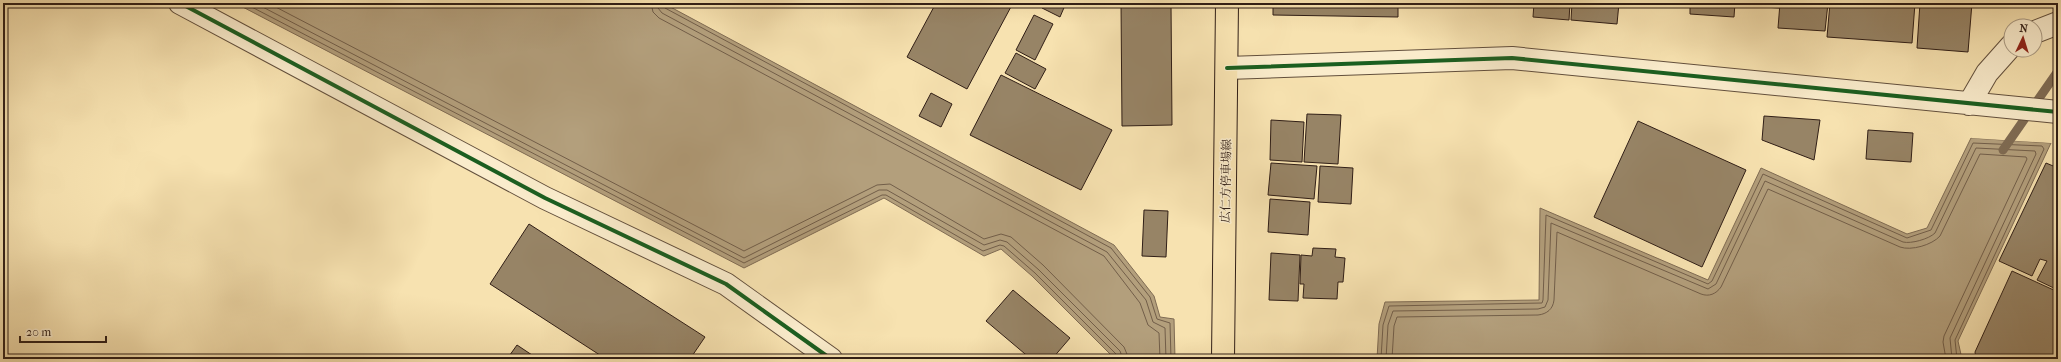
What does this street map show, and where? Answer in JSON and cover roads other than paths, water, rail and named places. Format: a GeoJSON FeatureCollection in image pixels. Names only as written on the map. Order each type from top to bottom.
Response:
{"type":"FeatureCollection","features":[{"type":"Feature","properties":{"kind":"main road","name":"広仁方停車場線"},"geometry":{"type":"LineString","coordinates":[[1224,359],[1227,3]]}},
{"type":"Feature","properties":{"kind":"street"},"geometry":{"type":"LineString","coordinates":[[180,3],[545,198],[726,284],[831,359]]}},
{"type":"Feature","properties":{"kind":"street"},"geometry":{"type":"LineString","coordinates":[[2043,29],[2058,23]]}},
{"type":"Feature","properties":{"kind":"street"},"geometry":{"type":"LineString","coordinates":[[1980,105],[1986,73],[2003,55]]}},
{"type":"Feature","properties":{"kind":"street"},"geometry":{"type":"LineString","coordinates":[[1227,68],[1512,58],[2058,112]]}},
{"type":"Feature","properties":{"kind":"water"},"geometry":{"type":"Polygon","coordinates":[[[235,3],[663,3],[1114,245],[1154,296],[1160,317],[1174,319],[1175,359],[1115,359],[1032,276],[1001,249],[984,256],[884,198],[744,268],[235,3]]]}},
{"type":"Feature","properties":{"kind":"water"},"geometry":{"type":"Polygon","coordinates":[[[1971,138],[2051,143],[1958,341],[1962,359],[1377,359],[1379,324],[1385,302],[1539,300],[1540,208],[1708,280],[1761,168],[1907,234],[1927,228],[1971,138]]]}},
{"type":"Feature","properties":{"kind":"waterway"},"geometry":{"type":"LineString","coordinates":[[2003,150],[2058,71]]}}]}
